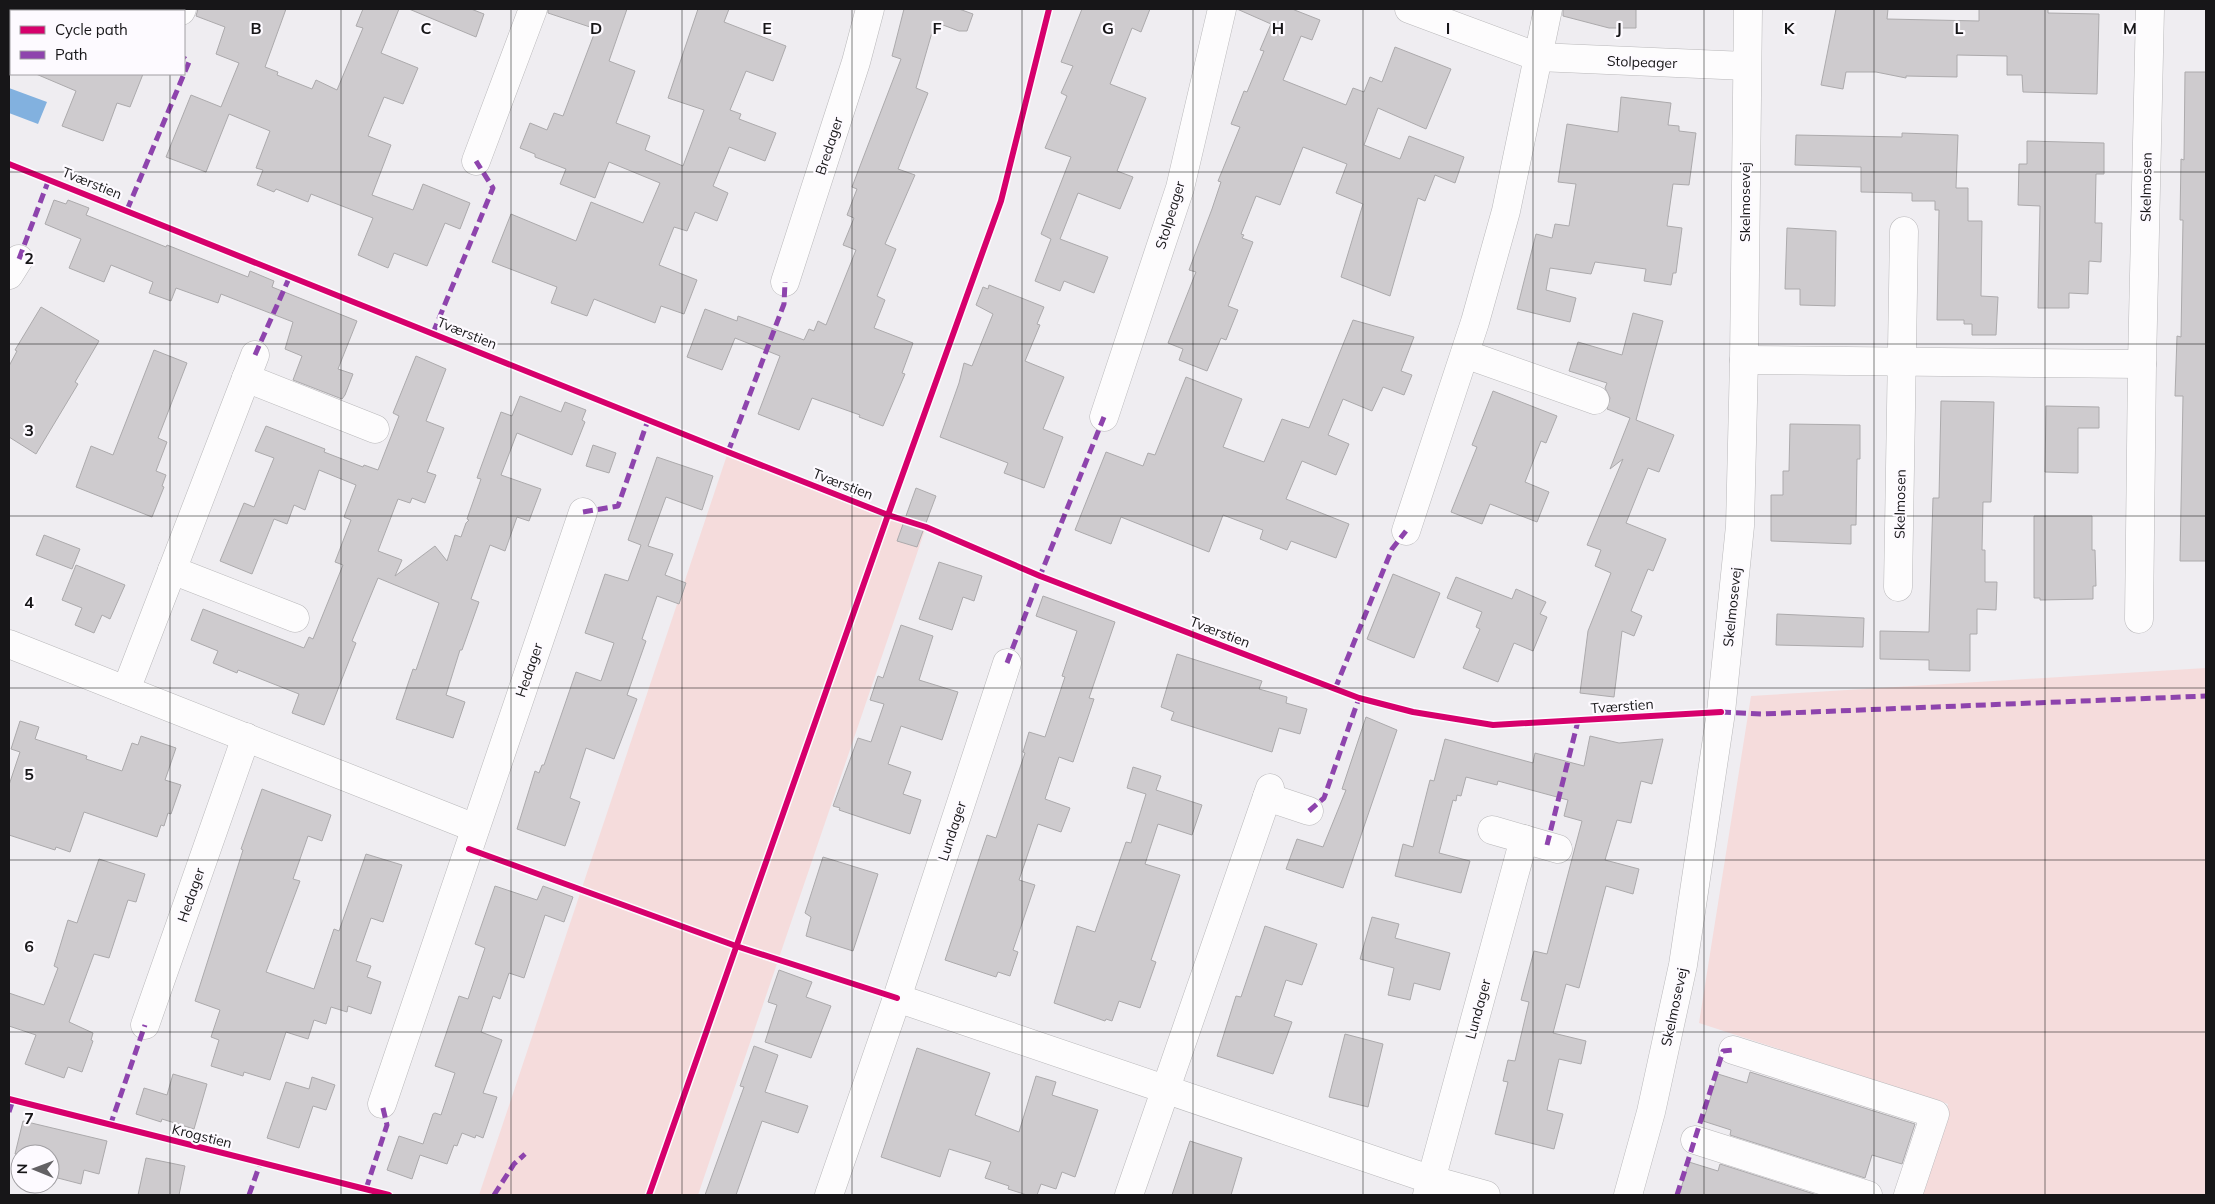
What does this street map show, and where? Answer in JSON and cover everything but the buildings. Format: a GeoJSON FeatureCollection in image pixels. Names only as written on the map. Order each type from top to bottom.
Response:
{"type":"FeatureCollection","features":[{"type":"Feature","properties":{"kind":"street"},"geometry":{"type":"LineString","coordinates":[[476,161],[533,9]]}},
{"type":"Feature","properties":{"kind":"street","name":"Bredager"},"geometry":{"type":"LineString","coordinates":[[785,282],[856,62],[870,9]]}},
{"type":"Feature","properties":{"kind":"street","name":"Stolpeager"},"geometry":{"type":"LineString","coordinates":[[1104,417],[1180,188],[1222,9]]}},
{"type":"Feature","properties":{"kind":"street","name":"Stolpeager"},"geometry":{"type":"LineString","coordinates":[[1409,9],[1538,58],[1746,66]]}},
{"type":"Feature","properties":{"kind":"street"},"geometry":{"type":"LineString","coordinates":[[1406,531],[1465,354],[1510,197],[1548,9]]}},
{"type":"Feature","properties":{"kind":"street","name":"Skelmosevej"},"geometry":{"type":"LineString","coordinates":[[1628,1195],[1651,1112],[1683,965],[1721,712],[1740,526],[1748,9]]}},
{"type":"Feature","properties":{"kind":"street","name":"Skelmosen"},"geometry":{"type":"LineString","coordinates":[[2139,620],[2142,364],[2150,9]]}},
{"type":"Feature","properties":{"kind":"street","name":"Skelmosen"},"geometry":{"type":"LineString","coordinates":[[1898,587],[1904,231]]}},
{"type":"Feature","properties":{"kind":"street"},"geometry":{"type":"LineString","coordinates":[[1465,354],[1595,400]]}},
{"type":"Feature","properties":{"kind":"street"},"geometry":{"type":"LineString","coordinates":[[1744,360],[2142,364]]}},
{"type":"Feature","properties":{"kind":"street"},"geometry":{"type":"LineString","coordinates":[[126,690],[250,366],[375,429]]}},
{"type":"Feature","properties":{"kind":"street","name":"Hedager"},"geometry":{"type":"LineString","coordinates":[[382,1104],[584,512]]}},
{"type":"Feature","properties":{"kind":"street"},"geometry":{"type":"LineString","coordinates":[[172,570],[295,618]]}},
{"type":"Feature","properties":{"kind":"street"},"geometry":{"type":"LineString","coordinates":[[9,644],[475,828]]}},
{"type":"Feature","properties":{"kind":"street","name":"Lundager"},"geometry":{"type":"LineString","coordinates":[[829,1195],[897,998],[1007,663]]}},
{"type":"Feature","properties":{"kind":"street","name":"Hedager"},"geometry":{"type":"LineString","coordinates":[[145,1025],[246,737]]}},
{"type":"Feature","properties":{"kind":"street"},"geometry":{"type":"LineString","coordinates":[[1129,1195],[1269,792],[1310,811]]}},
{"type":"Feature","properties":{"kind":"street"},"geometry":{"type":"LineString","coordinates":[[1492,830],[1558,848]]}},
{"type":"Feature","properties":{"kind":"street","name":"Lundager"},"geometry":{"type":"LineString","coordinates":[[1430,1188],[1524,839]]}},
{"type":"Feature","properties":{"kind":"street"},"geometry":{"type":"LineString","coordinates":[[897,998],[1165,1090],[1430,1188],[1486,1195]]}},
{"type":"Feature","properties":{"kind":"street"},"geometry":{"type":"LineString","coordinates":[[1733,1050],[1934,1114],[1908,1195]]}},
{"type":"Feature","properties":{"kind":"street"},"geometry":{"type":"LineString","coordinates":[[1695,1140],[1868,1195]]}},
{"type":"Feature","properties":{"kind":"shaded area"},"geometry":{"type":"Polygon","coordinates":[[[728,452],[888,515],[926,527],[698,1195],[479,1195],[728,452]]]}},
{"type":"Feature","properties":{"kind":"shaded area"},"geometry":{"type":"Polygon","coordinates":[[[2206,668],[2206,1195],[1920,1195],[1948,1104],[1699,1023],[1751,696],[2206,668]]]}},
{"type":"Feature","properties":{"kind":"water"},"geometry":{"type":"Polygon","coordinates":[[[9,88],[47,102],[38,124],[9,113],[9,88]]]}},
{"type":"Feature","properties":{"kind":"marked path"},"geometry":{"type":"LineString","coordinates":[[185,59],[189,62],[185,72]]}},
{"type":"Feature","properties":{"kind":"marked path"},"geometry":{"type":"LineString","coordinates":[[127,210],[184,75]]}},
{"type":"Feature","properties":{"kind":"marked path"},"geometry":{"type":"LineString","coordinates":[[433,333],[493,188],[476,161]]}},
{"type":"Feature","properties":{"kind":"marked path"},"geometry":{"type":"LineString","coordinates":[[19,259],[49,179]]}},
{"type":"Feature","properties":{"kind":"marked path"},"geometry":{"type":"LineString","coordinates":[[255,355],[290,276]]}},
{"type":"Feature","properties":{"kind":"marked path"},"geometry":{"type":"LineString","coordinates":[[728,452],[784,304],[785,282]]}},
{"type":"Feature","properties":{"kind":"marked path"},"geometry":{"type":"LineString","coordinates":[[1007,663],[1104,417]]}},
{"type":"Feature","properties":{"kind":"marked path"},"geometry":{"type":"LineString","coordinates":[[583,512],[618,506],[648,420]]}},
{"type":"Feature","properties":{"kind":"marked path"},"geometry":{"type":"LineString","coordinates":[[1335,689],[1392,549],[1406,531]]}},
{"type":"Feature","properties":{"kind":"marked path"},"geometry":{"type":"LineString","coordinates":[[1721,712],[1762,714],[2206,696]]}},
{"type":"Feature","properties":{"kind":"marked path"},"geometry":{"type":"LineString","coordinates":[[1309,811],[1324,798],[1359,698]]}},
{"type":"Feature","properties":{"kind":"marked path"},"geometry":{"type":"LineString","coordinates":[[1547,845],[1578,721]]}},
{"type":"Feature","properties":{"kind":"marked path"},"geometry":{"type":"LineString","coordinates":[[110,1126],[145,1025]]}},
{"type":"Feature","properties":{"kind":"marked path"},"geometry":{"type":"LineString","coordinates":[[1677,1195],[1723,1051],[1733,1050]]}},
{"type":"Feature","properties":{"kind":"marked path"},"geometry":{"type":"LineString","coordinates":[[9,1112],[13,1100]]}},
{"type":"Feature","properties":{"kind":"marked path"},"geometry":{"type":"LineString","coordinates":[[366,1189],[387,1125],[382,1104]]}},
{"type":"Feature","properties":{"kind":"marked path"},"geometry":{"type":"LineString","coordinates":[[494,1195],[514,1164],[525,1154]]}},
{"type":"Feature","properties":{"kind":"marked path"},"geometry":{"type":"LineString","coordinates":[[249,1195],[260,1164]]}},
{"type":"Feature","properties":{"kind":"cycle path"},"geometry":{"type":"LineString","coordinates":[[649,1195],[888,515],[1001,201],[1049,9]]}},
{"type":"Feature","properties":{"kind":"cycle path","name":"Tværstien"},"geometry":{"type":"LineString","coordinates":[[9,164],[728,452],[888,515],[926,527],[1040,576],[1359,698],[1413,712],[1493,725],[1721,712]]}},
{"type":"Feature","properties":{"kind":"cycle path"},"geometry":{"type":"LineString","coordinates":[[469,849],[736,946],[897,998]]}},
{"type":"Feature","properties":{"kind":"cycle path","name":"Krogstien"},"geometry":{"type":"LineString","coordinates":[[9,1099],[389,1195]]}}]}
